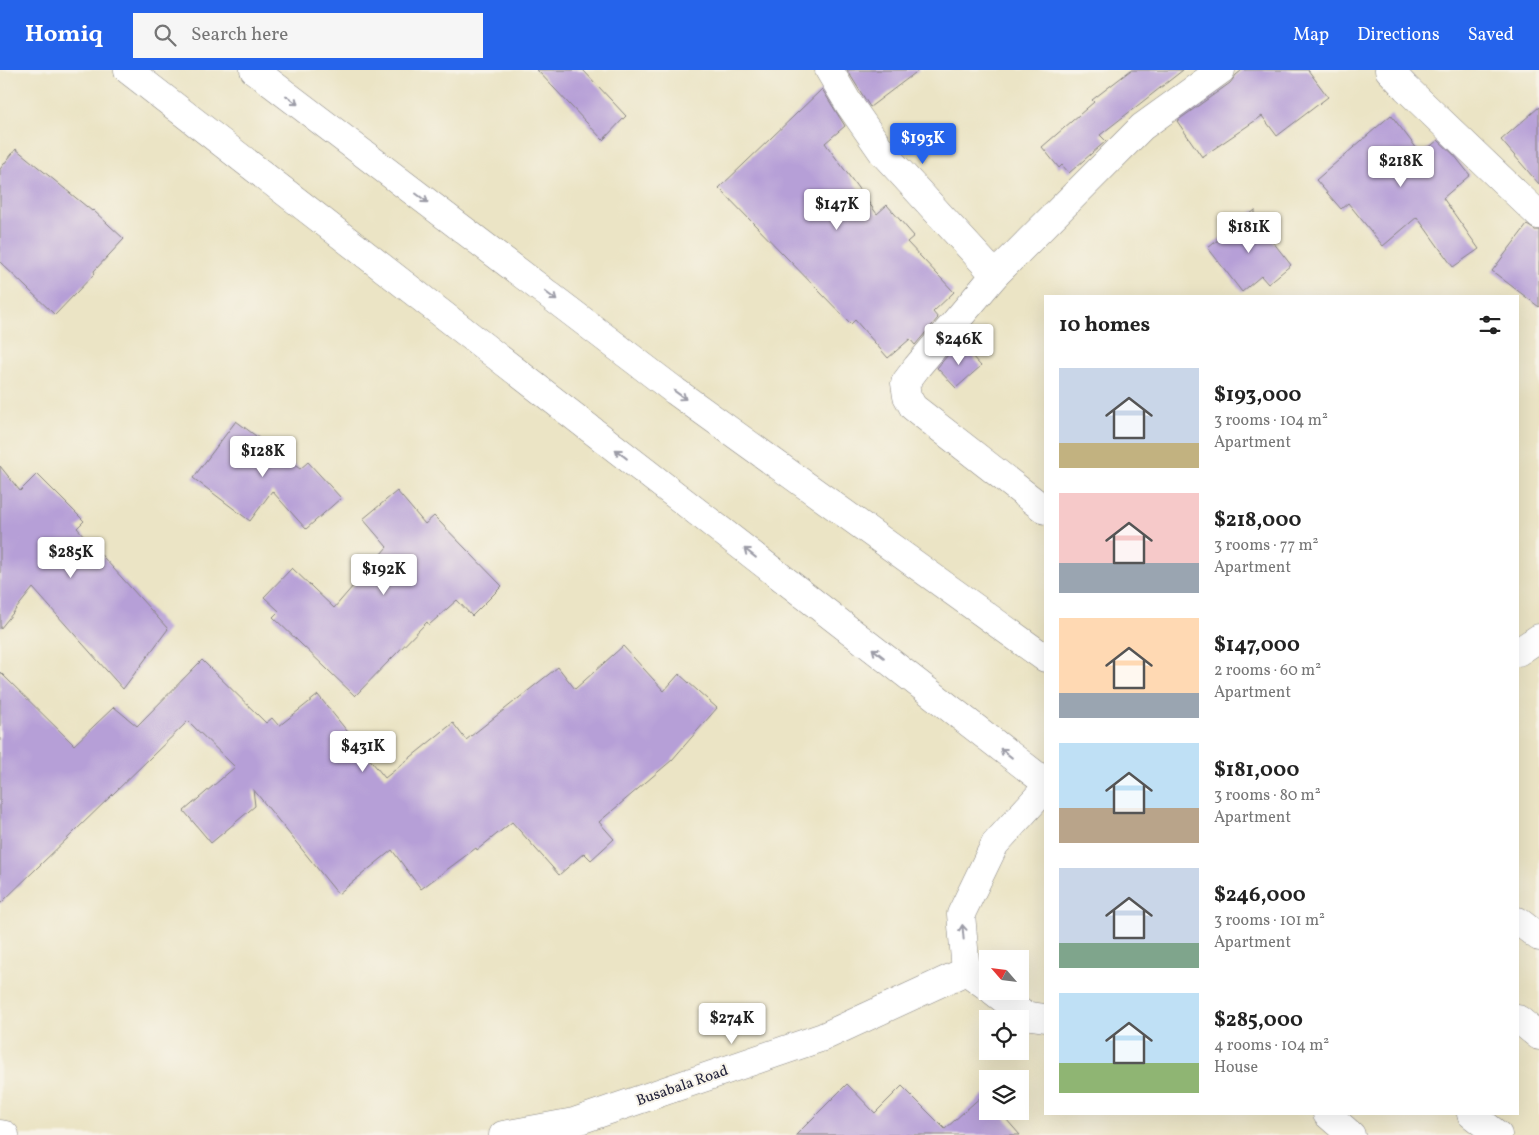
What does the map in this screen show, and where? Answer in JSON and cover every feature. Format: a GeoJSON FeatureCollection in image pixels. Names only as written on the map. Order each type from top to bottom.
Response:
{"type":"FeatureCollection","features":[{"type":"Feature","properties":{"kind":"main road"},"geometry":{"type":"LineString","coordinates":[[128,70],[1044,781]]}},
{"type":"Feature","properties":{"kind":"main road"},"geometry":{"type":"LineString","coordinates":[[254,70],[675,391],[1044,657]]}},
{"type":"Feature","properties":{"kind":"main road"},"geometry":{"type":"LineString","coordinates":[[829,70],[849,104],[883,153],[995,275]]}},
{"type":"Feature","properties":{"kind":"main road"},"geometry":{"type":"LineString","coordinates":[[1044,509],[913,407],[907,396],[906,383],[916,367],[995,275],[1142,127],[1191,79],[1221,70]]}},
{"type":"Feature","properties":{"kind":"main road"},"geometry":{"type":"LineString","coordinates":[[1389,70],[1539,215]]}},
{"type":"Feature","properties":{"kind":"main road"},"geometry":{"type":"LineString","coordinates":[[1519,651],[1539,638]]}},
{"type":"Feature","properties":{"kind":"main road"},"geometry":{"type":"LineString","coordinates":[[977,979],[961,914],[995,844],[1044,790]]}},
{"type":"Feature","properties":{"kind":"main road"},"geometry":{"type":"LineString","coordinates":[[1519,922],[1539,937]]}},
{"type":"Feature","properties":{"kind":"main road","name":"Busabala Road"},"geometry":{"type":"LineString","coordinates":[[503,1135],[574,1122],[824,1037],[977,979]]}},
{"type":"Feature","properties":{"kind":"main road"},"geometry":{"type":"LineString","coordinates":[[1005,1000],[1024,1015],[1044,1018]]}},
{"type":"Feature","properties":{"kind":"main road"},"geometry":{"type":"LineString","coordinates":[[1519,1020],[1539,1036]]}},
{"type":"Feature","properties":{"kind":"main road"},"geometry":{"type":"LineString","coordinates":[[1328,1115],[1351,1135]]}},
{"type":"Feature","properties":{"kind":"main road"},"geometry":{"type":"LineString","coordinates":[[1472,1115],[1498,1135]]}},
{"type":"Feature","properties":{"kind":"main road"},"geometry":{"type":"LineString","coordinates":[[0,1134],[5,1135]]}},
{"type":"Feature","properties":{"kind":"building"},"geometry":{"type":"Polygon","coordinates":[[[537,70],[583,70],[626,116],[603,140],[537,70]]]}},
{"type":"Feature","properties":{"kind":"building"},"geometry":{"type":"Polygon","coordinates":[[[847,70],[919,70],[870,107],[847,70]]]}},
{"type":"Feature","properties":{"kind":"building"},"geometry":{"type":"Polygon","coordinates":[[[1131,70],[1183,70],[1100,135],[1106,141],[1069,173],[1062,165],[1059,168],[1042,147],[1094,102],[1092,100],[1131,70]]]}},
{"type":"Feature","properties":{"kind":"building"},"geometry":{"type":"Polygon","coordinates":[[[1242,70],[1308,70],[1328,97],[1277,136],[1262,116],[1202,157],[1177,121],[1230,83],[1242,70]]]}},
{"type":"Feature","properties":{"kind":"building"},"geometry":{"type":"Polygon","coordinates":[[[822,89],[845,126],[825,143],[877,214],[887,205],[914,236],[907,242],[954,292],[933,312],[938,318],[915,345],[910,339],[888,358],[855,320],[851,324],[719,188],[822,89]]]}},
{"type":"Feature","properties":{"kind":"building"},"geometry":{"type":"Polygon","coordinates":[[[1539,107],[1539,184],[1501,140],[1539,107]]]}},
{"type":"Feature","properties":{"kind":"building"},"geometry":{"type":"Polygon","coordinates":[[[1391,115],[1421,154],[1438,140],[1454,155],[1470,175],[1443,198],[1479,249],[1453,267],[1417,217],[1383,246],[1348,203],[1341,209],[1316,180],[1391,115]]]}},
{"type":"Feature","properties":{"kind":"building"},"geometry":{"type":"Polygon","coordinates":[[[16,149],[93,210],[124,239],[55,315],[0,262],[0,169],[16,149]]]}},
{"type":"Feature","properties":{"kind":"building"},"geometry":{"type":"Polygon","coordinates":[[[1255,210],[1255,219],[1291,265],[1268,284],[1261,276],[1242,292],[1208,248],[1255,210]]]}},
{"type":"Feature","properties":{"kind":"building"},"geometry":{"type":"Polygon","coordinates":[[[1527,225],[1535,230],[1539,230],[1539,307],[1492,271],[1527,225]]]}},
{"type":"Feature","properties":{"kind":"building"},"geometry":{"type":"Polygon","coordinates":[[[959,342],[981,366],[956,388],[937,368],[959,342]]]}},
{"type":"Feature","properties":{"kind":"building"},"geometry":{"type":"Polygon","coordinates":[[[236,421],[300,469],[308,462],[341,498],[306,529],[272,491],[250,521],[193,478],[236,421]]]}},
{"type":"Feature","properties":{"kind":"building"},"geometry":{"type":"Polygon","coordinates":[[[0,466],[20,491],[37,474],[84,521],[77,528],[168,629],[123,689],[33,588],[0,629],[0,466]]]}},
{"type":"Feature","properties":{"kind":"building"},"geometry":{"type":"Polygon","coordinates":[[[397,491],[425,524],[434,516],[502,586],[472,616],[457,600],[429,625],[427,622],[355,696],[273,617],[279,611],[264,597],[292,568],[334,608],[387,547],[363,519],[397,491]]]}},
{"type":"Feature","properties":{"kind":"building"},"geometry":{"type":"Polygon","coordinates":[[[623,646],[664,691],[679,674],[717,708],[672,760],[599,822],[614,839],[591,860],[584,853],[559,875],[512,822],[477,850],[476,848],[421,889],[392,850],[338,894],[253,789],[255,806],[211,843],[184,811],[235,767],[188,721],[0,904],[0,672],[74,745],[114,707],[137,726],[202,660],[266,723],[272,718],[279,726],[318,695],[385,778],[453,723],[466,740],[558,667],[575,689],[623,646]]]}},
{"type":"Feature","properties":{"kind":"building"},"geometry":{"type":"Polygon","coordinates":[[[847,1084],[875,1113],[902,1086],[945,1129],[979,1098],[979,1120],[1007,1120],[1020,1135],[796,1135],[847,1084]]]}}]}
